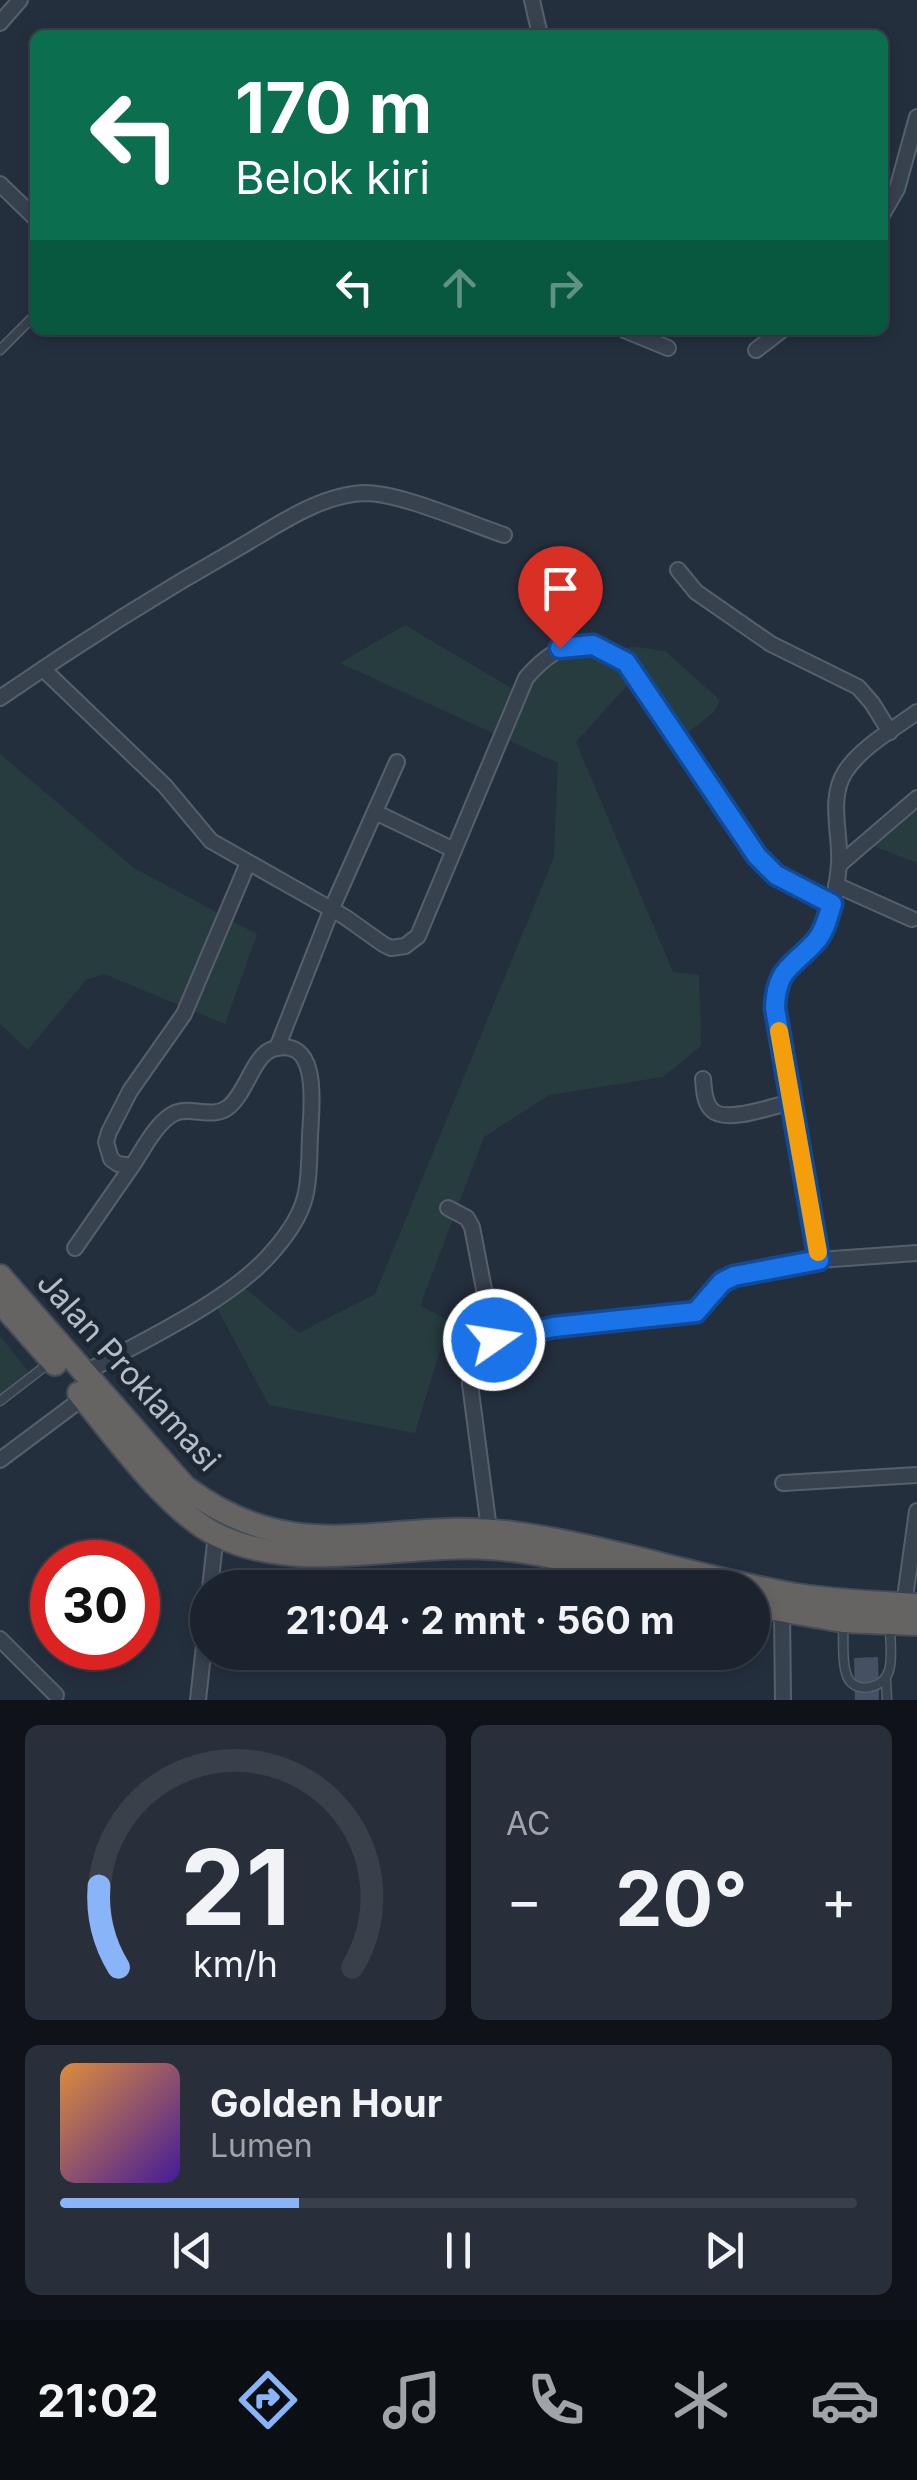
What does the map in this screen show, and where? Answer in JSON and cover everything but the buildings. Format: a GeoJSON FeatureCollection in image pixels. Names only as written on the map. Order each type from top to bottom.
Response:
{"type":"FeatureCollection","features":[{"type":"Feature","properties":{"kind":"highway","name":"Jalan Proklamasi"},"geometry":{"type":"LineString","coordinates":[[0,1276],[8,1303],[52,1361],[172,1500],[216,1534],[282,1554],[351,1555],[488,1548],[586,1557],[907,1614]]}},
{"type":"Feature","properties":{"kind":"highway","name":"Jalan Proklamasi"},"geometry":{"type":"LineString","coordinates":[[8,1303],[83,1374],[184,1487],[238,1520],[306,1538],[489,1529],[624,1570]]}},
{"type":"Feature","properties":{"kind":"highway"},"geometry":{"type":"LineString","coordinates":[[770,1609],[843,1621],[907,1614]]}},
{"type":"Feature","properties":{"kind":"street"},"geometry":{"type":"LineString","coordinates":[[0,23],[20,0]]}},
{"type":"Feature","properties":{"kind":"street"},"geometry":{"type":"LineString","coordinates":[[532,0],[539,30]]}},
{"type":"Feature","properties":{"kind":"street"},"geometry":{"type":"LineString","coordinates":[[888,205],[898,189],[917,117]]}},
{"type":"Feature","properties":{"kind":"street"},"geometry":{"type":"LineString","coordinates":[[0,184],[30,213]]}},
{"type":"Feature","properties":{"kind":"street"},"geometry":{"type":"LineString","coordinates":[[636,335],[668,348]]}},
{"type":"Feature","properties":{"kind":"street"},"geometry":{"type":"LineString","coordinates":[[756,350],[776,335]]}},
{"type":"Feature","properties":{"kind":"street"},"geometry":{"type":"LineString","coordinates":[[0,698],[179,582],[294,516],[339,498],[377,494],[504,535]]}},
{"type":"Feature","properties":{"kind":"street"},"geometry":{"type":"LineString","coordinates":[[678,570],[696,592],[772,644],[858,687],[890,732]]}},
{"type":"Feature","properties":{"kind":"street"},"geometry":{"type":"LineString","coordinates":[[43,668],[166,786],[211,841],[332,908],[391,948],[406,946],[418,936],[526,678],[543,658],[560,648],[593,645],[626,662],[757,856],[776,875],[832,904]]}},
{"type":"Feature","properties":{"kind":"street"},"geometry":{"type":"LineString","coordinates":[[819,1260],[775,1008],[775,988],[781,974],[818,940],[832,904],[839,866],[838,787],[854,760],[917,712]]}},
{"type":"Feature","properties":{"kind":"street"},"geometry":{"type":"LineString","coordinates":[[276,1048],[397,762]]}},
{"type":"Feature","properties":{"kind":"street"},"geometry":{"type":"LineString","coordinates":[[839,866],[917,798]]}},
{"type":"Feature","properties":{"kind":"street"},"geometry":{"type":"LineString","coordinates":[[375,812],[454,850]]}},
{"type":"Feature","properties":{"kind":"street"},"geometry":{"type":"LineString","coordinates":[[132,1166],[111,1160],[106,1142],[109,1132],[130,1091],[184,1014],[248,863]]}},
{"type":"Feature","properties":{"kind":"street"},"geometry":{"type":"LineString","coordinates":[[836,884],[912,919]]}},
{"type":"Feature","properties":{"kind":"street"},"geometry":{"type":"LineString","coordinates":[[75,1248],[166,1119],[174,1113],[228,1108],[261,1056],[276,1048],[297,1050],[305,1059],[312,1078],[308,1165],[305,1197],[297,1218],[273,1252],[240,1282],[83,1374]]}},
{"type":"Feature","properties":{"kind":"street"},"geometry":{"type":"LineString","coordinates":[[703,1079],[706,1102],[722,1115],[749,1113],[791,1102]]}},
{"type":"Feature","properties":{"kind":"street"},"geometry":{"type":"LineString","coordinates":[[448,1208],[467,1218],[472,1227],[494,1340]]}},
{"type":"Feature","properties":{"kind":"street"},"geometry":{"type":"LineString","coordinates":[[489,1529],[470,1384],[477,1354],[494,1340],[554,1327],[696,1312],[722,1282],[734,1276],[819,1260],[917,1254]]}},
{"type":"Feature","properties":{"kind":"street"},"geometry":{"type":"LineString","coordinates":[[0,1460],[83,1398]]}},
{"type":"Feature","properties":{"kind":"street"},"geometry":{"type":"LineString","coordinates":[[783,1483],[917,1475]]}},
{"type":"Feature","properties":{"kind":"street"},"geometry":{"type":"LineString","coordinates":[[907,1614],[917,1511]]}},
{"type":"Feature","properties":{"kind":"street"},"geometry":{"type":"LineString","coordinates":[[212,1570],[216,1534]]}},
{"type":"Feature","properties":{"kind":"street"},"geometry":{"type":"LineString","coordinates":[[782,1612],[783,1700]]}},
{"type":"Feature","properties":{"kind":"street"},"geometry":{"type":"LineString","coordinates":[[0,1639],[56,1694]]}},
{"type":"Feature","properties":{"kind":"street"},"geometry":{"type":"LineString","coordinates":[[198,1700],[201,1670]]}},
{"type":"Feature","properties":{"kind":"lane"},"geometry":{"type":"LineString","coordinates":[[0,350],[30,320]]}},
{"type":"Feature","properties":{"kind":"lane"},"geometry":{"type":"LineString","coordinates":[[0,1401],[52,1361]]}},
{"type":"Feature","properties":{"kind":"lane"},"geometry":{"type":"LineString","coordinates":[[887,1700],[886,1680],[907,1614]]}},
{"type":"Feature","properties":{"kind":"lane"},"geometry":{"type":"LineString","coordinates":[[843,1621],[850,1682],[859,1688],[886,1680]]}},
{"type":"Feature","properties":{"kind":"green space"},"geometry":{"type":"Polygon","coordinates":[[[405,625],[523,695],[546,661],[568,652],[636,647],[665,651],[720,700],[714,712],[677,741],[633,679],[576,742],[673,972],[699,975],[701,1046],[663,1077],[549,1095],[484,1137],[420,1306],[449,1320],[415,1433],[269,1405],[211,1297],[246,1289],[299,1333],[375,1294],[554,857],[558,763],[340,663],[405,625]]]}},
{"type":"Feature","properties":{"kind":"green space"},"geometry":{"type":"Polygon","coordinates":[[[0,754],[134,868],[257,934],[225,1024],[104,974],[86,980],[28,1050],[0,1024],[0,754]]]}},
{"type":"Feature","properties":{"kind":"green space"},"geometry":{"type":"Polygon","coordinates":[[[917,805],[917,863],[868,844],[917,805]]]}},
{"type":"Feature","properties":{"kind":"green space"},"geometry":{"type":"Polygon","coordinates":[[[0,1336],[36,1381],[0,1407],[0,1336]]]}},
{"type":"Feature","properties":{"kind":"slow traffic"},"geometry":{"type":"LineString","coordinates":[[779,1031],[818,1252]]}},
{"type":"Feature","properties":{"kind":"route"},"geometry":{"type":"LineString","coordinates":[[494,1340],[554,1327],[696,1312],[722,1282],[734,1276],[819,1260],[775,1008],[775,988],[781,974],[818,940],[832,904],[776,875],[757,856],[626,662],[593,645],[560,648]]}}]}
